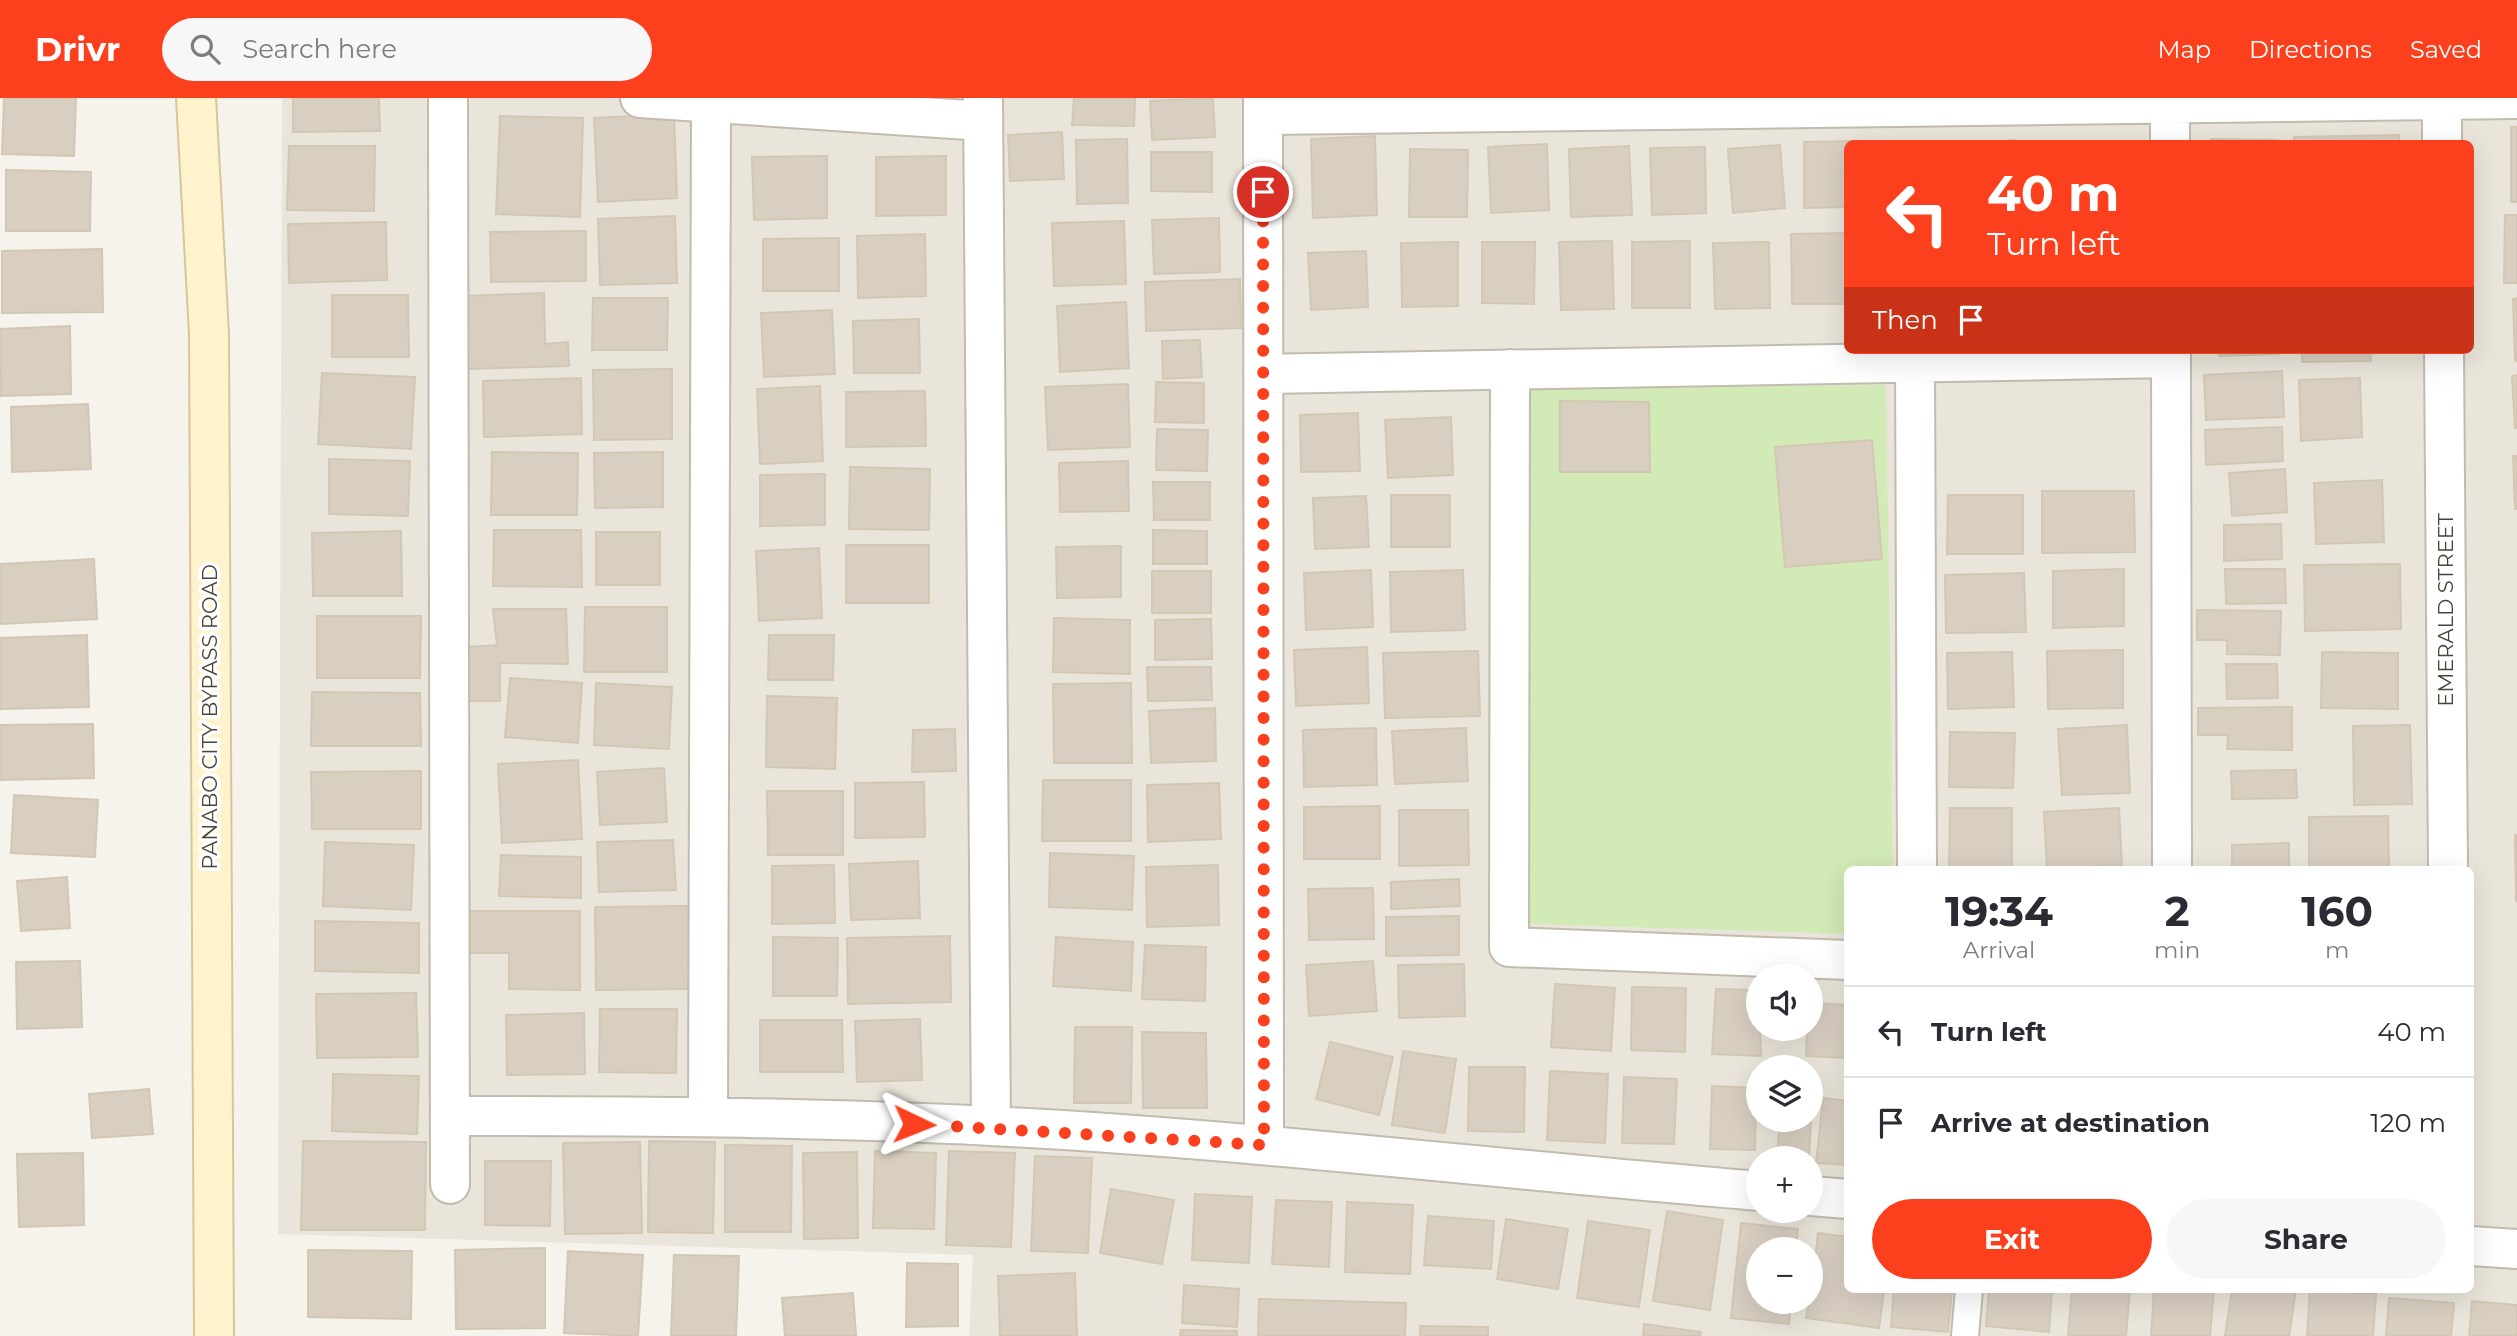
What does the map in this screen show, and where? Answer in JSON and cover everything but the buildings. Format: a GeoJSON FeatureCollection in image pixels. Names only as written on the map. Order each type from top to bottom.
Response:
{"type":"FeatureCollection","features":[{"type":"Feature","properties":{"kind":"main road","name":"PANABO CITY BYPASS ROAD"},"geometry":{"type":"LineString","coordinates":[[196,98],[209,334],[214,1336]]}},
{"type":"Feature","properties":{"kind":"street"},"geometry":{"type":"LineString","coordinates":[[448,98],[450,1184]]}},
{"type":"Feature","properties":{"kind":"street"},"geometry":{"type":"LineString","coordinates":[[640,98],[711,103],[983,110],[991,1126]]}},
{"type":"Feature","properties":{"kind":"street"},"geometry":{"type":"LineString","coordinates":[[2442,99],[2442,140]]}},
{"type":"Feature","properties":{"kind":"street"},"geometry":{"type":"LineString","coordinates":[[1264,1145],[1263,106],[2517,99]]}},
{"type":"Feature","properties":{"kind":"street"},"geometry":{"type":"LineString","coordinates":[[708,1117],[711,103]]}},
{"type":"Feature","properties":{"kind":"street"},"geometry":{"type":"LineString","coordinates":[[2170,103],[2170,140]]}},
{"type":"Feature","properties":{"kind":"street"},"geometry":{"type":"LineString","coordinates":[[1263,374],[1915,362],[2171,354],[2172,866]]}},
{"type":"Feature","properties":{"kind":"street","name":"EMERALD STREET"},"geometry":{"type":"LineString","coordinates":[[2444,354],[2448,866]]}},
{"type":"Feature","properties":{"kind":"street"},"geometry":{"type":"LineString","coordinates":[[1915,362],[1917,866]]}},
{"type":"Feature","properties":{"kind":"street"},"geometry":{"type":"LineString","coordinates":[[1510,369],[1509,947],[1844,960]]}},
{"type":"Feature","properties":{"kind":"street"},"geometry":{"type":"LineString","coordinates":[[450,1116],[708,1117],[991,1126],[1264,1145],[1746,1190]]}},
{"type":"Feature","properties":{"kind":"street"},"geometry":{"type":"LineString","coordinates":[[1823,1197],[1844,1199]]}},
{"type":"Feature","properties":{"kind":"street"},"geometry":{"type":"LineString","coordinates":[[2474,1246],[2517,1249]]}},
{"type":"Feature","properties":{"kind":"lane"},"geometry":{"type":"LineString","coordinates":[[1965,1336],[1969,1293]]}},
{"type":"Feature","properties":{"kind":"shaded area"},"geometry":{"type":"Polygon","coordinates":[[[282,98],[2517,98],[2517,1336],[969,1336],[973,1255],[278,1234],[282,98]]]}},
{"type":"Feature","properties":{"kind":"green space"},"geometry":{"type":"Polygon","coordinates":[[[1886,385],[1893,866],[1844,866],[1844,934],[1530,924],[1530,389],[1886,385]]]}},
{"type":"Feature","properties":{"kind":"route"},"geometry":{"type":"LineString","coordinates":[[914,1124],[991,1126],[1264,1145],[1263,192]]}}]}
